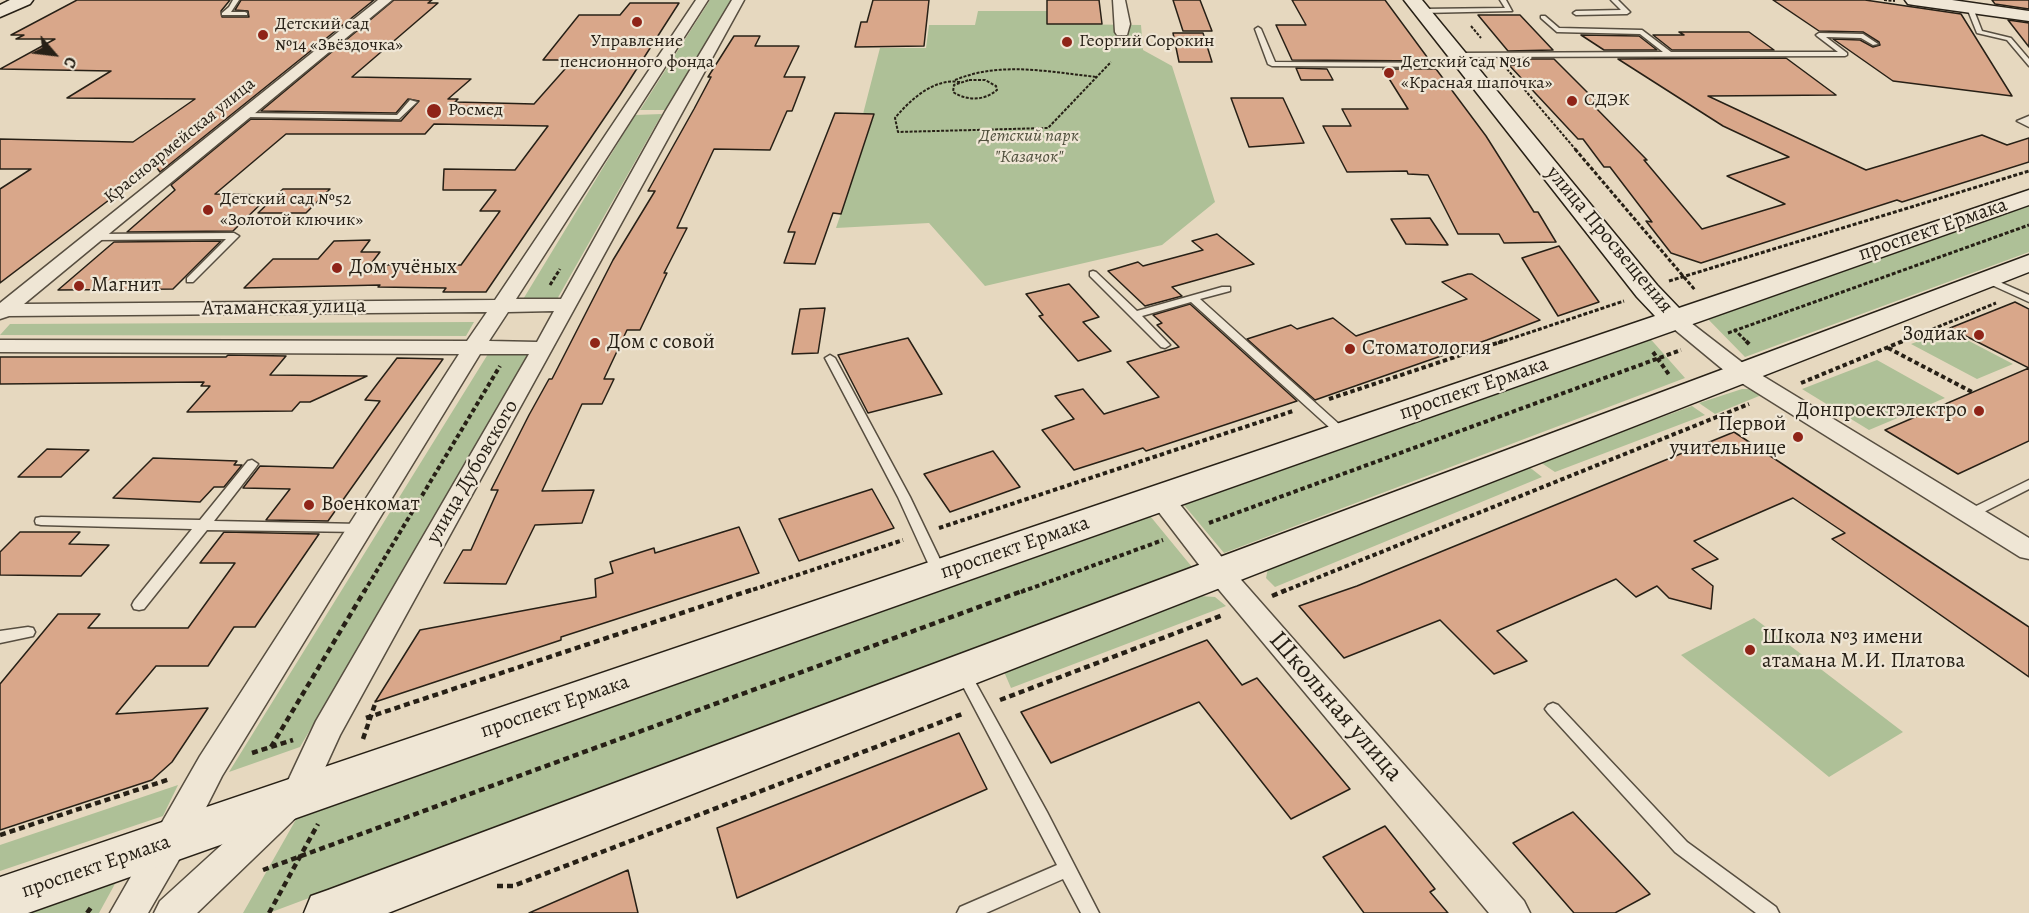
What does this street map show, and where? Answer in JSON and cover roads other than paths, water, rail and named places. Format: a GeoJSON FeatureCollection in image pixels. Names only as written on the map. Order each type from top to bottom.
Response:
{"type":"FeatureCollection","features":[{"type":"Feature","properties":{"kind":"main road"},"geometry":{"type":"LineString","coordinates":[[0,12],[24,0]]}},
{"type":"Feature","properties":{"kind":"main road"},"geometry":{"type":"LineString","coordinates":[[1914,0],[1969,3],[2029,15]]}},
{"type":"Feature","properties":{"kind":"main road"},"geometry":{"type":"LineString","coordinates":[[1950,0],[2029,11]]}},
{"type":"Feature","properties":{"kind":"main road","name":"улица Просвещения"},"geometry":{"type":"LineString","coordinates":[[1418,5],[1647,291],[1689,331]]}},
{"type":"Feature","properties":{"kind":"main road","name":"проспект Ермака"},"geometry":{"type":"LineString","coordinates":[[0,900],[1344,434],[1649,345],[1689,331],[1710,307],[2029,197]]}},
{"type":"Feature","properties":{"kind":"main road"},"geometry":{"type":"LineString","coordinates":[[328,913],[1754,366],[2029,263]]}},
{"type":"Feature","properties":{"kind":"street","name":"Красноармейская улица"},"geometry":{"type":"LineString","coordinates":[[1,311],[386,0]]}},
{"type":"Feature","properties":{"kind":"street"},"geometry":{"type":"LineString","coordinates":[[128,913],[172,840],[211,766],[474,347],[702,0]]}},
{"type":"Feature","properties":{"kind":"street","name":"улица Дубовского"},"geometry":{"type":"LineString","coordinates":[[171,913],[296,797],[327,730],[738,0]]}},
{"type":"Feature","properties":{"kind":"street"},"geometry":{"type":"LineString","coordinates":[[1119,0],[1122,32]]}},
{"type":"Feature","properties":{"kind":"street"},"geometry":{"type":"LineString","coordinates":[[629,113],[673,112]]}},
{"type":"Feature","properties":{"kind":"street","name":"Атаманская улица"},"geometry":{"type":"LineString","coordinates":[[1,311],[568,305]]}},
{"type":"Feature","properties":{"kind":"street","name":"улица Просвещения"},"geometry":{"type":"LineString","coordinates":[[1689,331],[1754,366],[1776,394],[2029,550]]}},
{"type":"Feature","properties":{"kind":"street","name":"Атаманская улица"},"geometry":{"type":"LineString","coordinates":[[0,346],[544,348]]}},
{"type":"Feature","properties":{"kind":"street","name":"Школьная улица"},"geometry":{"type":"LineString","coordinates":[[1161,498],[1219,572],[1512,913]]}},
{"type":"Feature","properties":{"kind":"lane"},"geometry":{"type":"LineString","coordinates":[[236,0],[232,8],[224,14],[245,14]]}},
{"type":"Feature","properties":{"kind":"lane"},"geometry":{"type":"LineString","coordinates":[[1418,5],[1458,11],[1510,10],[1503,0]]}},
{"type":"Feature","properties":{"kind":"lane"},"geometry":{"type":"LineString","coordinates":[[1576,13],[1627,12],[1614,0]]}},
{"type":"Feature","properties":{"kind":"lane"},"geometry":{"type":"LineString","coordinates":[[1969,3],[1979,32],[2009,39],[2029,64]]}},
{"type":"Feature","properties":{"kind":"lane"},"geometry":{"type":"LineString","coordinates":[[1543,17],[1557,30],[1642,32],[1670,54]]}},
{"type":"Feature","properties":{"kind":"lane"},"geometry":{"type":"LineString","coordinates":[[1258,28],[1272,64],[1462,60],[1495,55],[1845,54],[1819,35],[1863,36],[1875,44]]}},
{"type":"Feature","properties":{"kind":"lane"},"geometry":{"type":"LineString","coordinates":[[244,115],[399,117],[413,102]]}},
{"type":"Feature","properties":{"kind":"lane"},"geometry":{"type":"LineString","coordinates":[[2029,118],[2020,121],[2029,125]]}},
{"type":"Feature","properties":{"kind":"lane"},"geometry":{"type":"LineString","coordinates":[[94,237],[234,236],[190,280]]}},
{"type":"Feature","properties":{"kind":"lane"},"geometry":{"type":"LineString","coordinates":[[1093,274],[1165,345]]}},
{"type":"Feature","properties":{"kind":"lane"},"geometry":{"type":"LineString","coordinates":[[1986,279],[2029,298]]}},
{"type":"Feature","properties":{"kind":"lane"},"geometry":{"type":"LineString","coordinates":[[1135,315],[1226,289]]}},
{"type":"Feature","properties":{"kind":"lane"},"geometry":{"type":"LineString","coordinates":[[1193,298],[1344,434]]}},
{"type":"Feature","properties":{"kind":"lane"},"geometry":{"type":"LineString","coordinates":[[830,358],[922,534],[940,574]]}},
{"type":"Feature","properties":{"kind":"lane"},"geometry":{"type":"LineString","coordinates":[[139,605],[252,464]]}},
{"type":"Feature","properties":{"kind":"lane"},"geometry":{"type":"LineString","coordinates":[[1970,514],[2029,484]]}},
{"type":"Feature","properties":{"kind":"lane"},"geometry":{"type":"LineString","coordinates":[[41,521],[360,529]]}},
{"type":"Feature","properties":{"kind":"lane"},"geometry":{"type":"LineString","coordinates":[[0,637],[28,632]]}},
{"type":"Feature","properties":{"kind":"lane"},"geometry":{"type":"LineString","coordinates":[[961,670],[1090,913]]}},
{"type":"Feature","properties":{"kind":"lane"},"geometry":{"type":"LineString","coordinates":[[1553,709],[1681,847],[1770,913]]}},
{"type":"Feature","properties":{"kind":"lane"},"geometry":{"type":"LineString","coordinates":[[966,913],[1066,869]]}},
{"type":"Feature","properties":{"kind":"place","name":"Управление пенсионного фонда"},"geometry":{"type":"Point","coordinates":[637,22]}},
{"type":"Feature","properties":{"kind":"place","name":"Детский сад №14 «Звёздочка»"},"geometry":{"type":"Point","coordinates":[263,35]}},
{"type":"Feature","properties":{"kind":"place","name":"Георгий Сорокин"},"geometry":{"type":"Point","coordinates":[1067,42]}},
{"type":"Feature","properties":{"kind":"place","name":"Детский сад №16 «Красная шапочка»"},"geometry":{"type":"Point","coordinates":[1389,73]}},
{"type":"Feature","properties":{"kind":"place","name":"СДЭК"},"geometry":{"type":"Point","coordinates":[1572,101]}},
{"type":"Feature","properties":{"kind":"place","name":"Росмед"},"geometry":{"type":"Point","coordinates":[434,111]}},
{"type":"Feature","properties":{"kind":"place","name":"Детский сад №52 «Золотой ключик»"},"geometry":{"type":"Point","coordinates":[208,210]}},
{"type":"Feature","properties":{"kind":"place","name":"Дом учёных"},"geometry":{"type":"Point","coordinates":[337,268]}},
{"type":"Feature","properties":{"kind":"place","name":"Магнит"},"geometry":{"type":"Point","coordinates":[79,286]}},
{"type":"Feature","properties":{"kind":"place","name":"Зодиак"},"geometry":{"type":"Point","coordinates":[1979,335]}},
{"type":"Feature","properties":{"kind":"place","name":"Дом с совой"},"geometry":{"type":"Point","coordinates":[595,343]}},
{"type":"Feature","properties":{"kind":"place","name":"Стоматология"},"geometry":{"type":"Point","coordinates":[1350,349]}},
{"type":"Feature","properties":{"kind":"place","name":"Донпроектэлектро"},"geometry":{"type":"Point","coordinates":[1979,411]}},
{"type":"Feature","properties":{"kind":"place","name":"Первой учительнице"},"geometry":{"type":"Point","coordinates":[1798,437]}},
{"type":"Feature","properties":{"kind":"place","name":"Военкомат"},"geometry":{"type":"Point","coordinates":[309,505]}},
{"type":"Feature","properties":{"kind":"place","name":"Школа №3 имени атамана М.И. Платова"},"geometry":{"type":"Point","coordinates":[1750,650]}},
{"type":"Feature","properties":{"kind":"park label","name":"Детский парк \"Казачок\""},"geometry":{"type":"Point","coordinates":[1029,147]}}]}
